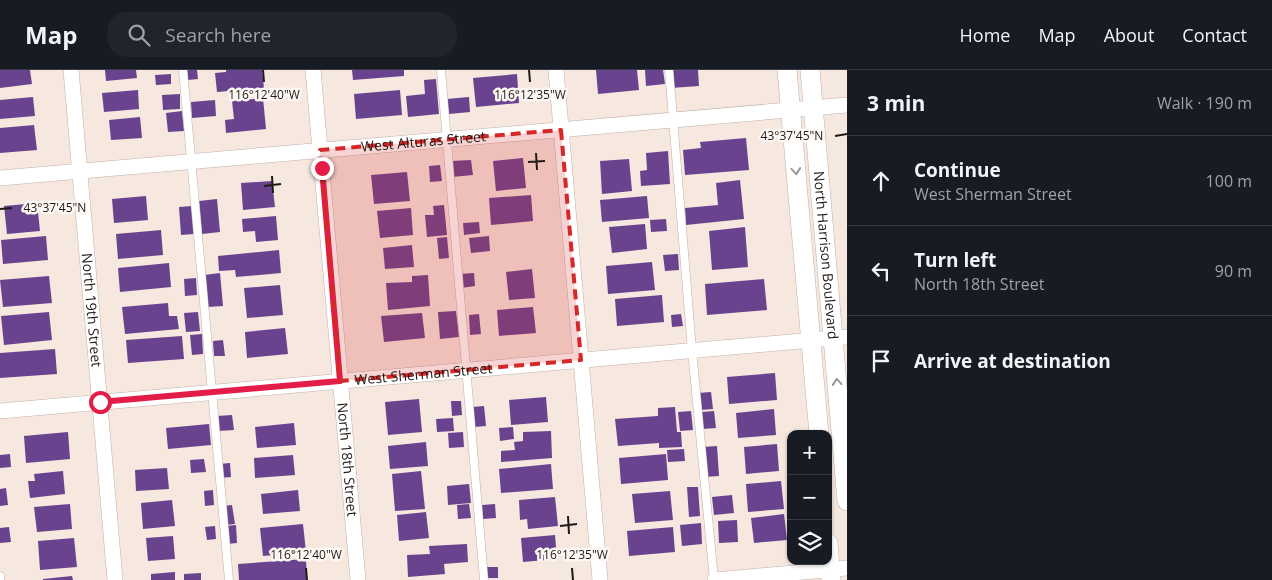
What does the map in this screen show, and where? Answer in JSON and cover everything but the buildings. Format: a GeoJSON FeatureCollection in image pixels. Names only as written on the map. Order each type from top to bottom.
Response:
{"type":"FeatureCollection","features":[{"type":"Feature","properties":{"kind":"street","name":"North 19th Street"},"geometry":{"type":"LineString","coordinates":[[71,70],[115,580]]}},
{"type":"Feature","properties":{"kind":"street","name":"North 18th Street"},"geometry":{"type":"LineString","coordinates":[[313,70],[358,580]]}},
{"type":"Feature","properties":{"kind":"street"},"geometry":{"type":"LineString","coordinates":[[556,70],[600,580]]}},
{"type":"Feature","properties":{"kind":"street","name":"North Harrison Boulevard"},"geometry":{"type":"LineString","coordinates":[[787,70],[819,430]]}},
{"type":"Feature","properties":{"kind":"street","name":"North Harrison Boulevard"},"geometry":{"type":"LineString","coordinates":[[810,70],[840,337],[847,500]]}},
{"type":"Feature","properties":{"kind":"street","name":"West Alturas Street"},"geometry":{"type":"LineString","coordinates":[[0,178],[847,105]]}},
{"type":"Feature","properties":{"kind":"street","name":"West Sherman Street"},"geometry":{"type":"LineString","coordinates":[[0,411],[840,337]]}},
{"type":"Feature","properties":{"kind":"street"},"geometry":{"type":"LineString","coordinates":[[714,580],[836,572],[832,558]]}},
{"type":"Feature","properties":{"kind":"lane"},"geometry":{"type":"LineString","coordinates":[[183,70],[229,580]]}},
{"type":"Feature","properties":{"kind":"lane"},"geometry":{"type":"LineString","coordinates":[[440,70],[484,580]]}},
{"type":"Feature","properties":{"kind":"lane"},"geometry":{"type":"LineString","coordinates":[[669,70],[692,350],[714,580]]}},
{"type":"Feature","properties":{"kind":"highlighted area"},"geometry":{"type":"Polygon","coordinates":[[[561,130],[581,360],[340,381],[320,150],[561,130]]]}},
{"type":"Feature","properties":{"kind":"route"},"geometry":{"type":"LineString","coordinates":[[100,402],[340,381],[322,168]]}}]}
